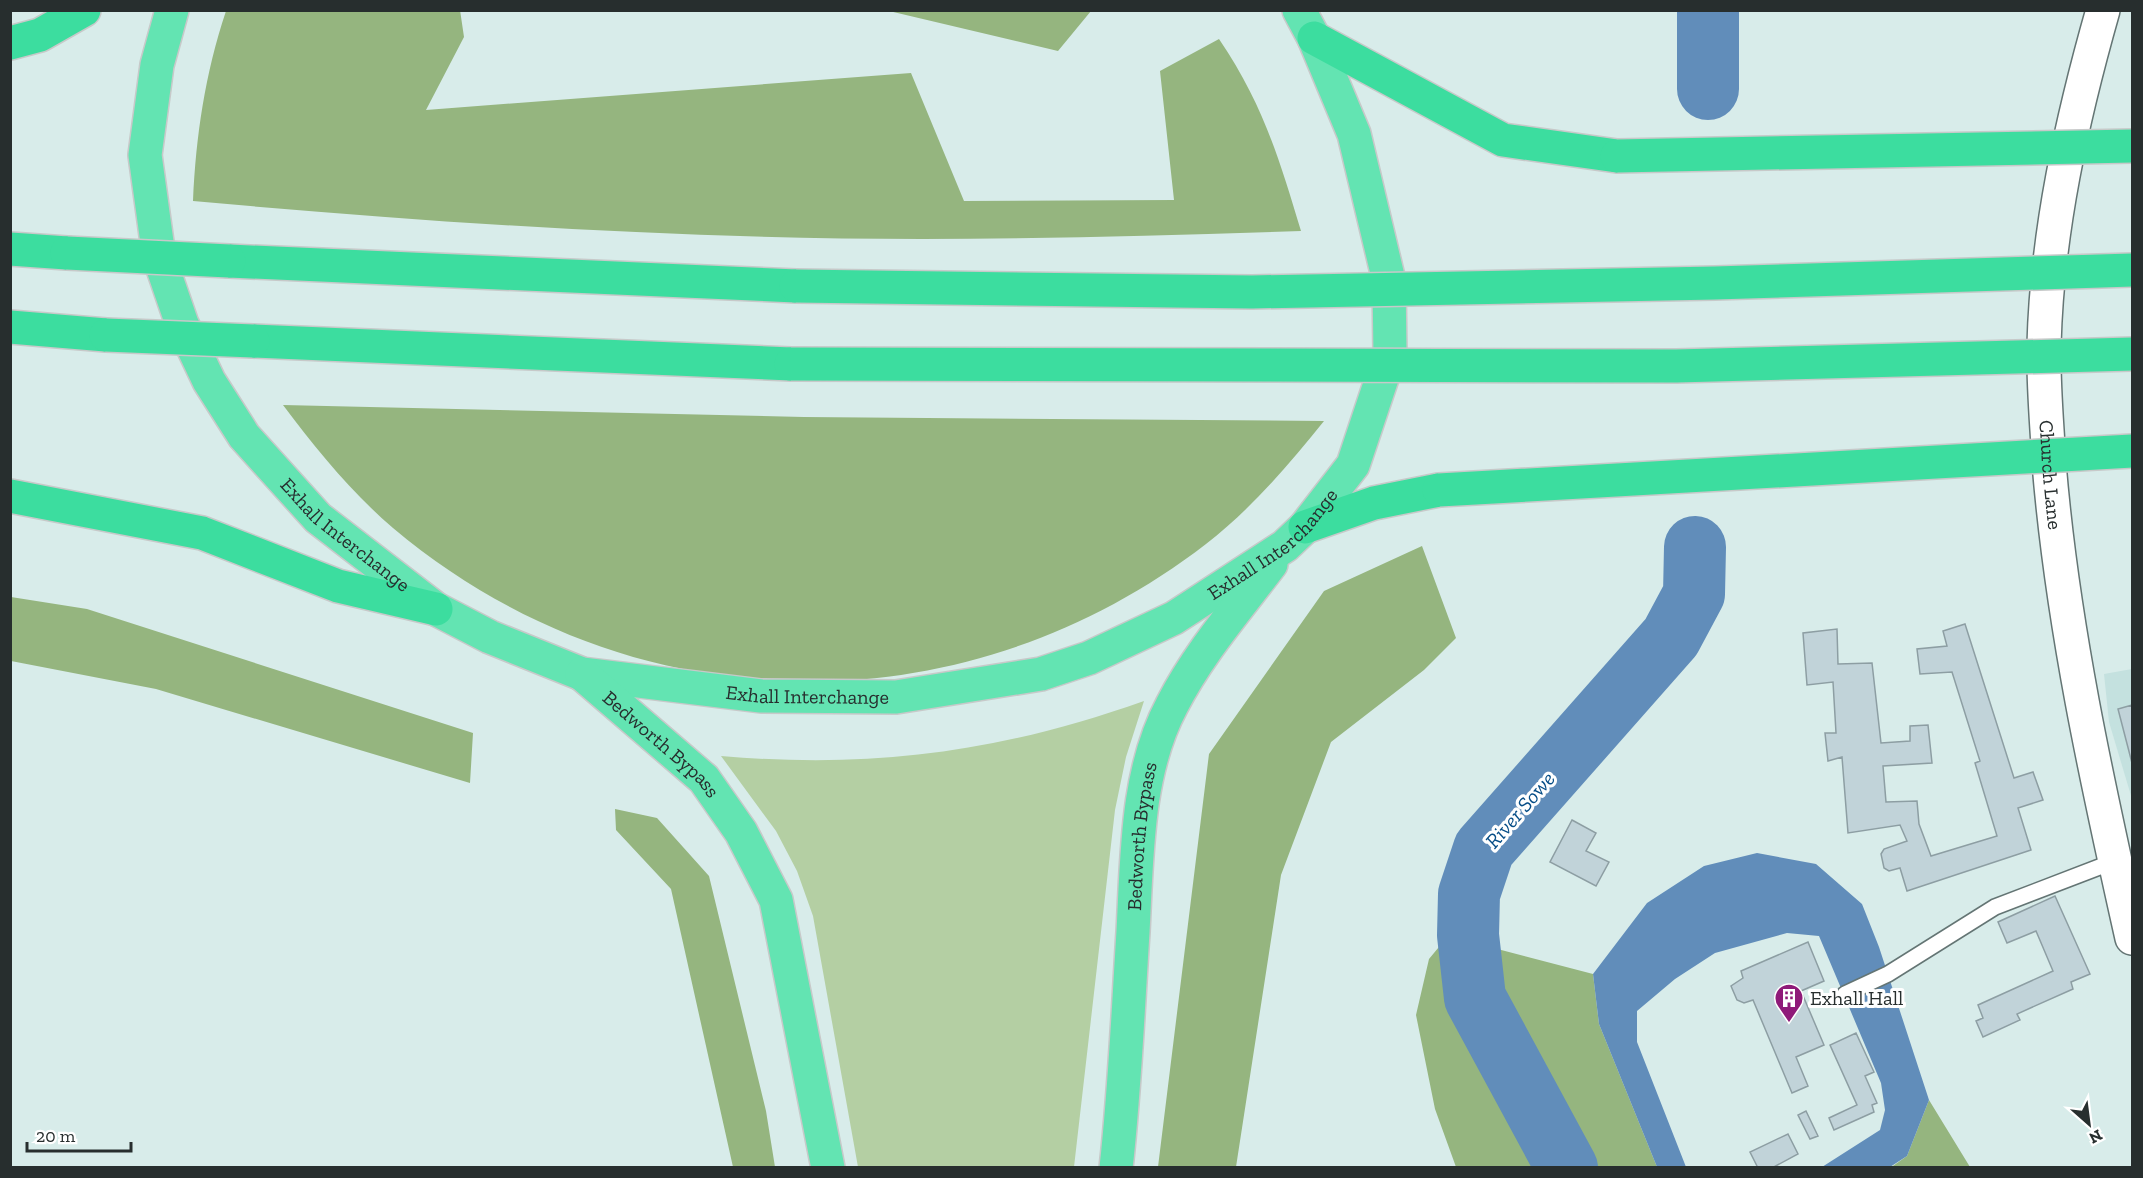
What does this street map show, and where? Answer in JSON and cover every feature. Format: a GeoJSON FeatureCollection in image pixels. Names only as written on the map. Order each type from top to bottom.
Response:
{"type":"FeatureCollection","features":[{"type":"Feature","properties":{"kind":"highway"},"geometry":{"type":"LineString","coordinates":[[10,43],[40,35],[84,10]]}},
{"type":"Feature","properties":{"kind":"highway","name":"Exhall Interchange"},"geometry":{"type":"LineString","coordinates":[[172,10],[157,65],[146,155],[159,257],[182,324],[209,381],[252,444],[318,518],[436,609],[490,637],[582,674],[761,696],[896,697],[1041,674],[1089,658],[1174,618],[1295,537],[1353,465],[1390,354],[1389,281],[1374,208],[1354,134],[1306,24]]}},
{"type":"Feature","properties":{"kind":"highway"},"geometry":{"type":"LineString","coordinates":[[1306,24],[1503,140],[1617,156],[2133,146]]}},
{"type":"Feature","properties":{"kind":"highway"},"geometry":{"type":"LineString","coordinates":[[10,249],[796,286],[1252,292],[1715,283],[2133,270]]}},
{"type":"Feature","properties":{"kind":"highway"},"geometry":{"type":"LineString","coordinates":[[10,327],[106,335],[791,364],[1676,366],[2133,354]]}},
{"type":"Feature","properties":{"kind":"highway"},"geometry":{"type":"LineString","coordinates":[[1295,537],[1374,503],[1439,490],[2133,451]]}},
{"type":"Feature","properties":{"kind":"highway"},"geometry":{"type":"LineString","coordinates":[[10,496],[202,532],[338,586],[436,609]]}},
{"type":"Feature","properties":{"kind":"highway","name":"Bedworth Bypass"},"geometry":{"type":"LineString","coordinates":[[1116,1167],[1123,1107],[1138,837],[1151,759],[1171,706],[1202,656],[1295,537]]}},
{"type":"Feature","properties":{"kind":"highway","name":"Bedworth Bypass"},"geometry":{"type":"LineString","coordinates":[[582,674],[704,779],[741,832],[776,900],[828,1167]]}},
{"type":"Feature","properties":{"kind":"street","name":"Church Lane"},"geometry":{"type":"LineString","coordinates":[[2103,10],[2065,161],[2049,267],[2044,347],[2055,531],[2073,649],[2115,861],[2133,938]]}},
{"type":"Feature","properties":{"kind":"lane"},"geometry":{"type":"LineString","coordinates":[[1845,994],[1888,974],[1995,907],[2115,861]]}},
{"type":"Feature","properties":{"kind":"shaded area"},"geometry":{"type":"Polygon","coordinates":[[[2132,669],[2132,799],[2109,722],[2104,674],[2132,669]]]}},
{"type":"Feature","properties":{"kind":"green space"},"geometry":{"type":"Polygon","coordinates":[[[460,10],[464,37],[426,110],[911,73],[964,201],[1174,200],[1160,71],[1219,39],[1247,86],[1268,132],[1301,231],[970,239],[740,236],[466,223],[193,201],[196,152],[207,81],[226,11],[460,10]]]}},
{"type":"Feature","properties":{"kind":"green space"},"geometry":{"type":"Polygon","coordinates":[[[889,11],[1091,11],[1058,51],[889,11]]]}},
{"type":"Feature","properties":{"kind":"green space"},"geometry":{"type":"Polygon","coordinates":[[[283,405],[804,417],[1324,421],[1268,486],[1223,531],[1110,606],[1009,649],[904,674],[796,682],[690,670],[586,641],[486,594],[393,528],[335,470],[283,405]]]}},
{"type":"Feature","properties":{"kind":"green space"},"geometry":{"type":"Polygon","coordinates":[[[1422,546],[1456,638],[1424,670],[1331,742],[1281,875],[1236,1167],[1158,1167],[1209,754],[1324,591],[1422,546]]]}},
{"type":"Feature","properties":{"kind":"green space"},"geometry":{"type":"Polygon","coordinates":[[[11,597],[87,609],[473,733],[470,783],[156,689],[11,661],[11,597]]]}},
{"type":"Feature","properties":{"kind":"green space"},"geometry":{"type":"Polygon","coordinates":[[[1144,701],[1126,757],[1115,810],[1074,1167],[858,1167],[813,916],[797,871],[776,831],[721,756],[831,760],[884,758],[936,752],[1039,733],[1144,701]]]}},
{"type":"Feature","properties":{"kind":"green space"},"geometry":{"type":"Polygon","coordinates":[[[615,809],[657,818],[709,876],[766,1111],[775,1167],[733,1167],[671,889],[616,830],[615,809]]]}},
{"type":"Feature","properties":{"kind":"green space"},"geometry":{"type":"Polygon","coordinates":[[[1448,936],[1593,974],[1599,1024],[1657,1167],[1456,1167],[1435,1109],[1416,1015],[1429,959],[1448,936]]]}},
{"type":"Feature","properties":{"kind":"green space"},"geometry":{"type":"Polygon","coordinates":[[[1929,1100],[1970,1167],[1890,1168],[1907,1156],[1929,1100]]]}},
{"type":"Feature","properties":{"kind":"water"},"geometry":{"type":"Polygon","coordinates":[[[1757,853],[1816,864],[1862,904],[1879,947],[1929,1100],[1907,1156],[1890,1167],[1822,1167],[1880,1130],[1885,1110],[1881,1083],[1819,936],[1787,933],[1715,953],[1675,979],[1637,1011],[1637,1042],[1686,1167],[1657,1167],[1599,1024],[1593,974],[1647,903],[1704,866],[1757,853]]]}},
{"type":"Feature","properties":{"kind":"building"},"geometry":{"type":"Polygon","coordinates":[[[1965,624],[2014,778],[2033,772],[2043,800],[2018,808],[2031,850],[1907,891],[1900,868],[1889,871],[1884,868],[1881,854],[1884,849],[1907,841],[1900,825],[1848,833],[1842,757],[1828,761],[1825,733],[1836,733],[1833,682],[1807,685],[1803,633],[1837,629],[1838,664],[1872,663],[1881,743],[1910,741],[1910,726],[1928,725],[1932,763],[1883,766],[1886,802],[1917,801],[1919,824],[1931,856],[1997,836],[1975,763],[1980,761],[1952,672],[1920,674],[1917,649],[1947,646],[1943,631],[1965,624]]]}},
{"type":"Feature","properties":{"kind":"building"},"geometry":{"type":"Polygon","coordinates":[[[2132,705],[2132,763],[2118,709],[2132,705]]]}},
{"type":"Feature","properties":{"kind":"building"},"geometry":{"type":"Polygon","coordinates":[[[1572,820],[1596,833],[1586,851],[1609,862],[1596,886],[1550,862],[1572,820]]]}},
{"type":"Feature","properties":{"kind":"building"},"geometry":{"type":"Polygon","coordinates":[[[2055,896],[2090,974],[2071,982],[2073,989],[2017,1014],[2020,1020],[1983,1037],[1976,1021],[1983,1018],[1978,1005],[2053,971],[2036,931],[2007,943],[1998,922],[2055,896]]]}},
{"type":"Feature","properties":{"kind":"building","name":"Exhall Hall"},"geometry":{"type":"Polygon","coordinates":[[[1808,942],[1824,981],[1801,991],[1824,1045],[1796,1057],[1808,1086],[1792,1093],[1753,1000],[1744,1003],[1737,1000],[1731,986],[1743,978],[1741,971],[1808,942]]]}},
{"type":"Feature","properties":{"kind":"building"},"geometry":{"type":"Polygon","coordinates":[[[1856,1033],[1874,1072],[1865,1076],[1877,1103],[1872,1105],[1874,1112],[1834,1130],[1829,1118],[1857,1105],[1830,1045],[1856,1033]]]}},
{"type":"Feature","properties":{"kind":"building"},"geometry":{"type":"Polygon","coordinates":[[[1806,1111],[1818,1136],[1810,1139],[1798,1115],[1806,1111]]]}},
{"type":"Feature","properties":{"kind":"building"},"geometry":{"type":"Polygon","coordinates":[[[1788,1134],[1798,1154],[1772,1168],[1758,1168],[1750,1152],[1788,1134]]]}},
{"type":"Feature","properties":{"kind":"waterway","name":"River Sowe"},"geometry":{"type":"LineString","coordinates":[[1708,10],[1708,89]]}},
{"type":"Feature","properties":{"kind":"waterway","name":"River Sowe"},"geometry":{"type":"LineString","coordinates":[[1567,1168],[1475,998],[1468,935],[1469,894],[1484,849],[1671,637],[1694,594],[1695,547]]}},
{"type":"Feature","properties":{"kind":"place","name":"Exhall Hall"},"geometry":{"type":"Point","coordinates":[1789,1024]}}]}
